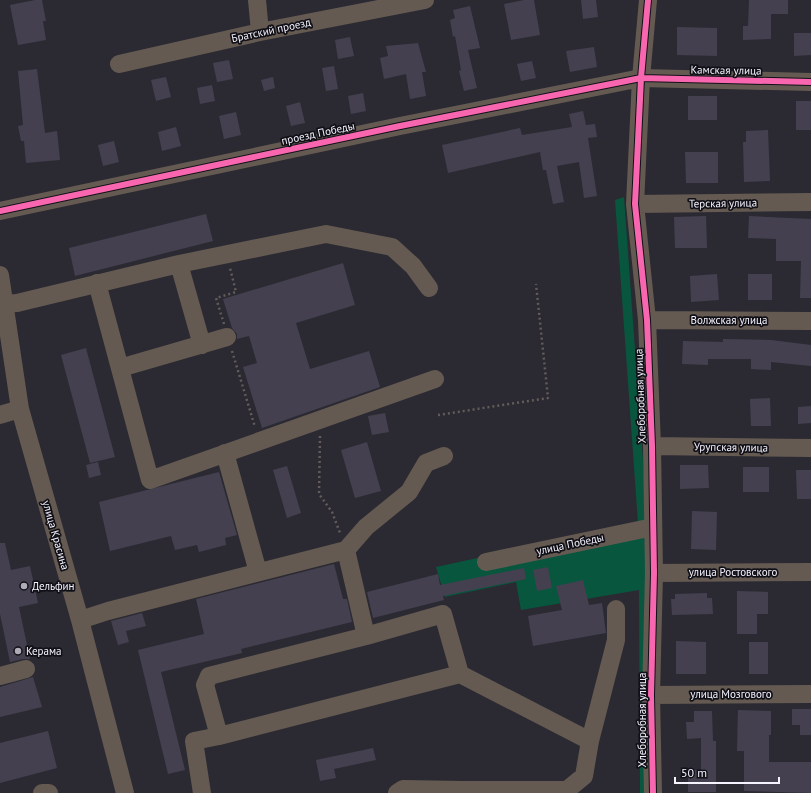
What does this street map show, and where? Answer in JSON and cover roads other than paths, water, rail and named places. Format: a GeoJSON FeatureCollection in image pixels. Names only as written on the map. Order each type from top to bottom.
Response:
{"type":"FeatureCollection","features":[{"type":"Feature","properties":{"kind":"street"},"geometry":{"type":"LineString","coordinates":[[257,0],[260,32]]}},
{"type":"Feature","properties":{"kind":"street","name":"Братский проезд"},"geometry":{"type":"LineString","coordinates":[[119,64],[260,32],[424,0]]}},
{"type":"Feature","properties":{"kind":"street","name":"Хлеборобная улица"},"geometry":{"type":"LineString","coordinates":[[648,0],[641,78],[635,204],[647,320],[652,446],[654,573],[650,694],[653,793]]}},
{"type":"Feature","properties":{"kind":"street","name":"Камская улица"},"geometry":{"type":"LineString","coordinates":[[641,78],[811,82]]}},
{"type":"Feature","properties":{"kind":"street","name":"проезд Победы"},"geometry":{"type":"LineString","coordinates":[[0,211],[400,126],[641,78]]}},
{"type":"Feature","properties":{"kind":"street","name":"Терская улица"},"geometry":{"type":"LineString","coordinates":[[635,204],[811,202]]}},
{"type":"Feature","properties":{"kind":"street"},"geometry":{"type":"LineString","coordinates":[[4,304],[17,303],[179,264],[326,234],[392,247],[413,266],[429,288]]}},
{"type":"Feature","properties":{"kind":"street"},"geometry":{"type":"LineString","coordinates":[[179,264],[202,345]]}},
{"type":"Feature","properties":{"kind":"street","name":"улица Красина"},"geometry":{"type":"LineString","coordinates":[[0,275],[20,408],[80,620],[125,793]]}},
{"type":"Feature","properties":{"kind":"street"},"geometry":{"type":"LineString","coordinates":[[97,283],[150,480],[435,379]]}},
{"type":"Feature","properties":{"kind":"street","name":"Волжская улица"},"geometry":{"type":"LineString","coordinates":[[647,320],[811,320]]}},
{"type":"Feature","properties":{"kind":"street"},"geometry":{"type":"LineString","coordinates":[[120,368],[227,337]]}},
{"type":"Feature","properties":{"kind":"street"},"geometry":{"type":"LineString","coordinates":[[0,414],[20,408]]}},
{"type":"Feature","properties":{"kind":"street","name":"Урупская улица"},"geometry":{"type":"LineString","coordinates":[[652,446],[811,448]]}},
{"type":"Feature","properties":{"kind":"street"},"geometry":{"type":"LineString","coordinates":[[225,453],[258,572]]}},
{"type":"Feature","properties":{"kind":"street"},"geometry":{"type":"LineString","coordinates":[[80,620],[108,611],[346,550],[366,527],[409,492],[426,463],[444,456]]}},
{"type":"Feature","properties":{"kind":"street","name":"улица Победы"},"geometry":{"type":"LineString","coordinates":[[486,562],[653,527]]}},
{"type":"Feature","properties":{"kind":"street"},"geometry":{"type":"LineString","coordinates":[[346,550],[366,636]]}},
{"type":"Feature","properties":{"kind":"street","name":"улица Ростовского"},"geometry":{"type":"LineString","coordinates":[[654,573],[811,572]]}},
{"type":"Feature","properties":{"kind":"street"},"geometry":{"type":"LineString","coordinates":[[397,793],[403,790],[462,792],[567,790],[584,776],[590,741],[616,640],[616,609]]}},
{"type":"Feature","properties":{"kind":"street"},"geometry":{"type":"LineString","coordinates":[[218,736],[205,685],[209,676],[366,636],[443,614],[460,674]]}},
{"type":"Feature","properties":{"kind":"street"},"geometry":{"type":"LineString","coordinates":[[0,676],[26,669]]}},
{"type":"Feature","properties":{"kind":"street"},"geometry":{"type":"LineString","coordinates":[[202,793],[194,741],[460,674],[590,741]]}},
{"type":"Feature","properties":{"kind":"street","name":"улица Мозгового"},"geometry":{"type":"LineString","coordinates":[[650,694],[811,694]]}},
{"type":"Feature","properties":{"kind":"street"},"geometry":{"type":"LineString","coordinates":[[42,793],[49,793]]}},
{"type":"Feature","properties":{"kind":"place","name":"Дельфин"},"geometry":{"type":"Point","coordinates":[24,586]}},
{"type":"Feature","properties":{"kind":"place","name":"Керама"},"geometry":{"type":"Point","coordinates":[18,651]}}]}
